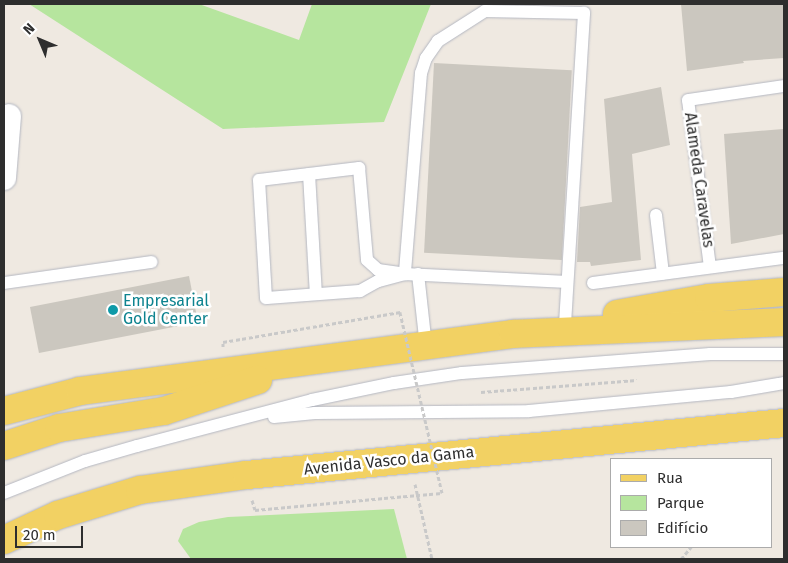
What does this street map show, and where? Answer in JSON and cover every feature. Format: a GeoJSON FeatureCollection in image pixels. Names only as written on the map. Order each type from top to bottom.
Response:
{"type":"FeatureCollection","features":[{"type":"Feature","properties":{"kind":"main road"},"geometry":{"type":"LineString","coordinates":[[4,411],[80,391],[305,363],[513,334],[710,298],[784,292]]}},
{"type":"Feature","properties":{"kind":"main road"},"geometry":{"type":"LineString","coordinates":[[513,334],[784,322]]}},
{"type":"Feature","properties":{"kind":"main road"},"geometry":{"type":"LineString","coordinates":[[4,446],[60,428],[164,411],[305,363]]}},
{"type":"Feature","properties":{"kind":"main road","name":"Avenida Vasco da Gama"},"geometry":{"type":"LineString","coordinates":[[4,540],[58,515],[140,490],[247,475],[784,423]]}},
{"type":"Feature","properties":{"kind":"street"},"geometry":{"type":"LineString","coordinates":[[4,178],[7,125]]}},
{"type":"Feature","properties":{"kind":"lane"},"geometry":{"type":"LineString","coordinates":[[405,274],[421,73],[426,58],[438,41],[455,27],[485,10],[584,13],[565,324]]}},
{"type":"Feature","properties":{"kind":"lane","name":"Alameda Caravelas"},"geometry":{"type":"LineString","coordinates":[[710,267],[688,100],[784,86]]}},
{"type":"Feature","properties":{"kind":"lane"},"geometry":{"type":"LineString","coordinates":[[405,274],[378,281],[360,290],[266,298],[259,180],[359,168],[367,260],[378,270],[405,274],[567,282]]}},
{"type":"Feature","properties":{"kind":"lane"},"geometry":{"type":"LineString","coordinates":[[309,174],[316,294]]}},
{"type":"Feature","properties":{"kind":"lane"},"geometry":{"type":"LineString","coordinates":[[656,215],[663,274]]}},
{"type":"Feature","properties":{"kind":"lane"},"geometry":{"type":"LineString","coordinates":[[593,283],[784,258]]}},
{"type":"Feature","properties":{"kind":"lane"},"geometry":{"type":"LineString","coordinates":[[4,282],[152,262]]}},
{"type":"Feature","properties":{"kind":"lane"},"geometry":{"type":"LineString","coordinates":[[418,274],[426,346]]}},
{"type":"Feature","properties":{"kind":"lane"},"geometry":{"type":"LineString","coordinates":[[4,493],[85,461],[312,400],[462,373],[710,354],[784,354]]}},
{"type":"Feature","properties":{"kind":"lane"},"geometry":{"type":"LineString","coordinates":[[241,420],[315,413],[529,411],[731,392],[784,383]]}},
{"type":"Feature","properties":{"kind":"path"},"geometry":{"type":"LineString","coordinates":[[223,342],[400,312],[418,397],[442,493],[255,510]]}},
{"type":"Feature","properties":{"kind":"path"},"geometry":{"type":"LineString","coordinates":[[478,392],[637,380]]}},
{"type":"Feature","properties":{"kind":"path"},"geometry":{"type":"LineString","coordinates":[[418,397],[428,396]]}},
{"type":"Feature","properties":{"kind":"path"},"geometry":{"type":"LineString","coordinates":[[410,459],[432,559]]}},
{"type":"Feature","properties":{"kind":"path"},"geometry":{"type":"LineString","coordinates":[[681,559],[690,548]]}},
{"type":"Feature","properties":{"kind":"green space"},"geometry":{"type":"Polygon","coordinates":[[[29,4],[199,4],[299,40],[312,4],[431,4],[384,122],[223,129],[29,4]]]}},
{"type":"Feature","properties":{"kind":"green space"},"geometry":{"type":"Polygon","coordinates":[[[394,509],[407,559],[191,559],[178,541],[183,529],[199,522],[228,517],[394,509]]]}},
{"type":"Feature","properties":{"kind":"building"},"geometry":{"type":"Polygon","coordinates":[[[681,4],[784,4],[784,58],[743,61],[744,63],[687,71],[681,4]]]}},
{"type":"Feature","properties":{"kind":"building"},"geometry":{"type":"Polygon","coordinates":[[[434,63],[572,70],[562,260],[424,253],[434,63]]]}},
{"type":"Feature","properties":{"kind":"building"},"geometry":{"type":"Polygon","coordinates":[[[661,87],[670,145],[632,154],[641,260],[591,266],[590,262],[577,262],[580,207],[612,202],[604,99],[661,87]]]}},
{"type":"Feature","properties":{"kind":"building"},"geometry":{"type":"Polygon","coordinates":[[[783,129],[784,234],[731,244],[724,134],[783,129]]]}},
{"type":"Feature","properties":{"kind":"building","name":"Empresarial Gold Center"},"geometry":{"type":"Polygon","coordinates":[[[189,276],[198,322],[39,353],[30,307],[189,276]]]}},
{"type":"Feature","properties":{"kind":"place","name":"Empresarial Gold Center"},"geometry":{"type":"Point","coordinates":[113,310]}}]}
